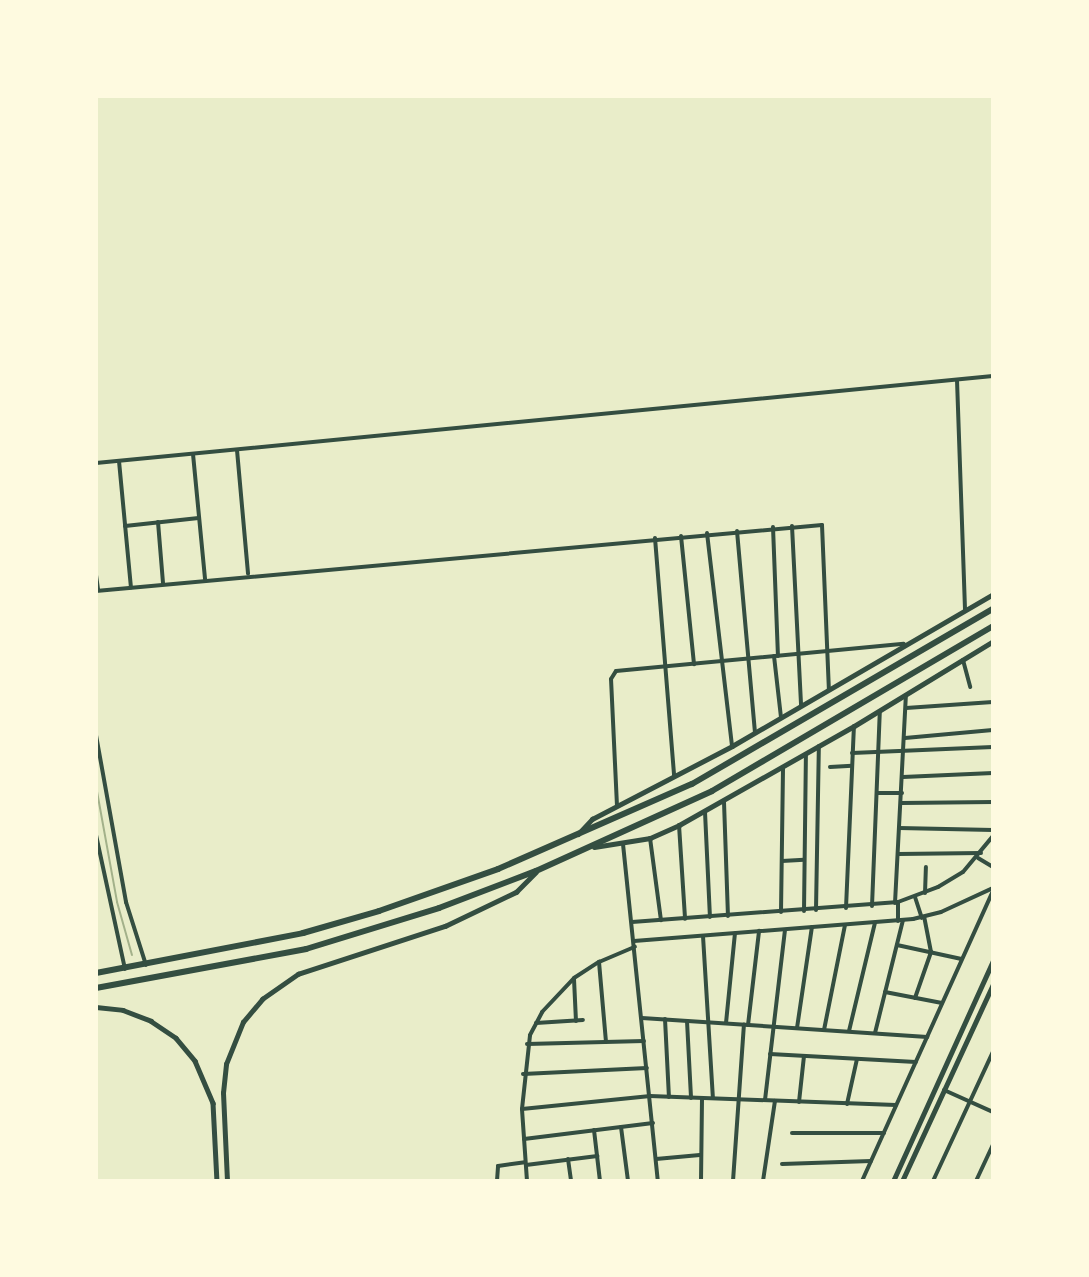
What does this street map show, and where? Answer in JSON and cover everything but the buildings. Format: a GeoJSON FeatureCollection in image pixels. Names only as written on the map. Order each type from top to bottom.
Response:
{"type":"FeatureCollection","features":[{"type":"Feature","properties":{"kind":"highway"},"geometry":{"type":"LineString","coordinates":[[96,973],[147,965],[303,933],[379,911],[577,837],[745,755],[993,609]]}},
{"type":"Feature","properties":{"kind":"highway"},"geometry":{"type":"LineString","coordinates":[[96,988],[306,950],[440,908],[537,871],[594,847],[712,791],[993,626]]}},
{"type":"Feature","properties":{"kind":"main road"},"geometry":{"type":"LineString","coordinates":[[577,837],[588,822],[732,746],[993,594]]}},
{"type":"Feature","properties":{"kind":"main road"},"geometry":{"type":"LineString","coordinates":[[594,847],[650,838],[705,812],[880,711],[993,640]]}},
{"type":"Feature","properties":{"kind":"main road"},"geometry":{"type":"LineString","coordinates":[[893,1181],[993,961]]}},
{"type":"Feature","properties":{"kind":"main road"},"geometry":{"type":"LineString","coordinates":[[902,1181],[992,988]]}},
{"type":"Feature","properties":{"kind":"street"},"geometry":{"type":"LineString","coordinates":[[96,464],[993,376]]}},
{"type":"Feature","properties":{"kind":"street"},"geometry":{"type":"LineString","coordinates":[[957,380],[965,610]]}},
{"type":"Feature","properties":{"kind":"street"},"geometry":{"type":"LineString","coordinates":[[237,450],[248,574]]}},
{"type":"Feature","properties":{"kind":"street"},"geometry":{"type":"LineString","coordinates":[[193,454],[205,579]]}},
{"type":"Feature","properties":{"kind":"street"},"geometry":{"type":"LineString","coordinates":[[119,461],[131,587]]}},
{"type":"Feature","properties":{"kind":"street"},"geometry":{"type":"LineString","coordinates":[[125,526],[199,518]]}},
{"type":"Feature","properties":{"kind":"street"},"geometry":{"type":"LineString","coordinates":[[158,522],[163,583]]}},
{"type":"Feature","properties":{"kind":"street"},"geometry":{"type":"LineString","coordinates":[[792,526],[801,706]]}},
{"type":"Feature","properties":{"kind":"street"},"geometry":{"type":"LineString","coordinates":[[96,575],[97,590],[248,574],[773,527],[824,526],[829,690]]}},
{"type":"Feature","properties":{"kind":"street"},"geometry":{"type":"LineString","coordinates":[[773,527],[776,656],[781,718]]}},
{"type":"Feature","properties":{"kind":"street"},"geometry":{"type":"LineString","coordinates":[[737,531],[755,733]]}},
{"type":"Feature","properties":{"kind":"street"},"geometry":{"type":"LineString","coordinates":[[706,533],[732,746]]}},
{"type":"Feature","properties":{"kind":"street"},"geometry":{"type":"LineString","coordinates":[[681,536],[694,664]]}},
{"type":"Feature","properties":{"kind":"street"},"geometry":{"type":"LineString","coordinates":[[655,538],[674,777]]}},
{"type":"Feature","properties":{"kind":"street"},"geometry":{"type":"LineString","coordinates":[[617,806],[611,679],[616,671],[908,644]]}},
{"type":"Feature","properties":{"kind":"street"},"geometry":{"type":"LineString","coordinates":[[963,660],[970,687]]}},
{"type":"Feature","properties":{"kind":"street"},"geometry":{"type":"LineString","coordinates":[[898,921],[896,902],[906,695]]}},
{"type":"Feature","properties":{"kind":"street"},"geometry":{"type":"LineString","coordinates":[[906,708],[993,702]]}},
{"type":"Feature","properties":{"kind":"street"},"geometry":{"type":"LineString","coordinates":[[872,906],[880,711]]}},
{"type":"Feature","properties":{"kind":"street"},"geometry":{"type":"LineString","coordinates":[[846,908],[854,726]]}},
{"type":"Feature","properties":{"kind":"street"},"geometry":{"type":"LineString","coordinates":[[905,738],[993,730]]}},
{"type":"Feature","properties":{"kind":"street"},"geometry":{"type":"LineString","coordinates":[[96,735],[126,902],[147,965]]}},
{"type":"Feature","properties":{"kind":"street"},"geometry":{"type":"LineString","coordinates":[[816,910],[819,746]]}},
{"type":"Feature","properties":{"kind":"street"},"geometry":{"type":"LineString","coordinates":[[852,753],[993,747]]}},
{"type":"Feature","properties":{"kind":"street"},"geometry":{"type":"LineString","coordinates":[[804,911],[806,754]]}},
{"type":"Feature","properties":{"kind":"street"},"geometry":{"type":"LineString","coordinates":[[830,766],[852,766]]}},
{"type":"Feature","properties":{"kind":"street"},"geometry":{"type":"LineString","coordinates":[[781,912],[783,767]]}},
{"type":"Feature","properties":{"kind":"street"},"geometry":{"type":"LineString","coordinates":[[903,777],[993,773]]}},
{"type":"Feature","properties":{"kind":"street"},"geometry":{"type":"LineString","coordinates":[[877,793],[902,793]]}},
{"type":"Feature","properties":{"kind":"street"},"geometry":{"type":"LineString","coordinates":[[901,802],[993,801]]}},
{"type":"Feature","properties":{"kind":"street"},"geometry":{"type":"LineString","coordinates":[[724,802],[728,916]]}},
{"type":"Feature","properties":{"kind":"street"},"geometry":{"type":"LineString","coordinates":[[705,812],[710,917]]}},
{"type":"Feature","properties":{"kind":"street"},"geometry":{"type":"LineString","coordinates":[[679,825],[685,919]]}},
{"type":"Feature","properties":{"kind":"street"},"geometry":{"type":"LineString","coordinates":[[899,828],[993,830]]}},
{"type":"Feature","properties":{"kind":"street"},"geometry":{"type":"LineString","coordinates":[[96,835],[125,969]]}},
{"type":"Feature","properties":{"kind":"street"},"geometry":{"type":"LineString","coordinates":[[632,922],[846,908],[896,902],[925,893],[957,876],[978,858],[993,836]]}},
{"type":"Feature","properties":{"kind":"street"},"geometry":{"type":"LineString","coordinates":[[650,838],[661,920]]}},
{"type":"Feature","properties":{"kind":"street"},"geometry":{"type":"LineString","coordinates":[[623,844],[658,1181]]}},
{"type":"Feature","properties":{"kind":"street"},"geometry":{"type":"LineString","coordinates":[[898,855],[982,853]]}},
{"type":"Feature","properties":{"kind":"street"},"geometry":{"type":"LineString","coordinates":[[978,858],[993,867]]}},
{"type":"Feature","properties":{"kind":"street"},"geometry":{"type":"LineString","coordinates":[[782,861],[804,860]]}},
{"type":"Feature","properties":{"kind":"street"},"geometry":{"type":"LineString","coordinates":[[925,893],[926,867]]}},
{"type":"Feature","properties":{"kind":"street"},"geometry":{"type":"LineString","coordinates":[[227,1181],[223,1093],[230,1049],[243,1022],[262,999],[285,981],[313,969],[446,926],[516,892],[537,871]]}},
{"type":"Feature","properties":{"kind":"street"},"geometry":{"type":"LineString","coordinates":[[634,941],[923,918],[993,889]]}},
{"type":"Feature","properties":{"kind":"street"},"geometry":{"type":"LineString","coordinates":[[862,1181],[993,889]]}},
{"type":"Feature","properties":{"kind":"street"},"geometry":{"type":"LineString","coordinates":[[915,897],[923,918],[931,952],[915,998]]}},
{"type":"Feature","properties":{"kind":"street"},"geometry":{"type":"LineString","coordinates":[[875,1033],[903,920]]}},
{"type":"Feature","properties":{"kind":"street"},"geometry":{"type":"LineString","coordinates":[[849,1031],[876,922]]}},
{"type":"Feature","properties":{"kind":"street"},"geometry":{"type":"LineString","coordinates":[[825,1030],[845,925]]}},
{"type":"Feature","properties":{"kind":"street"},"geometry":{"type":"LineString","coordinates":[[797,1028],[812,927]]}},
{"type":"Feature","properties":{"kind":"street"},"geometry":{"type":"LineString","coordinates":[[765,1100],[785,930]]}},
{"type":"Feature","properties":{"kind":"street"},"geometry":{"type":"LineString","coordinates":[[733,1181],[738,1099],[759,931]]}},
{"type":"Feature","properties":{"kind":"street"},"geometry":{"type":"LineString","coordinates":[[726,1023],[735,933]]}},
{"type":"Feature","properties":{"kind":"street"},"geometry":{"type":"LineString","coordinates":[[703,936],[713,1098]]}},
{"type":"Feature","properties":{"kind":"street"},"geometry":{"type":"LineString","coordinates":[[897,945],[962,959]]}},
{"type":"Feature","properties":{"kind":"street"},"geometry":{"type":"LineString","coordinates":[[527,1181],[522,1109],[523,1074],[527,1044],[535,1024],[574,978],[599,962],[635,947]]}},
{"type":"Feature","properties":{"kind":"street"},"geometry":{"type":"LineString","coordinates":[[599,962],[606,1042]]}},
{"type":"Feature","properties":{"kind":"street"},"geometry":{"type":"LineString","coordinates":[[574,978],[576,1021]]}},
{"type":"Feature","properties":{"kind":"street"},"geometry":{"type":"LineString","coordinates":[[885,992],[942,1004]]}},
{"type":"Feature","properties":{"kind":"street"},"geometry":{"type":"LineString","coordinates":[[96,1007],[123,1010],[152,1021],[176,1038],[195,1061],[213,1103],[218,1181]]}},
{"type":"Feature","properties":{"kind":"street"},"geometry":{"type":"LineString","coordinates":[[642,1018],[927,1037]]}},
{"type":"Feature","properties":{"kind":"street"},"geometry":{"type":"LineString","coordinates":[[665,1019],[669,1097]]}},
{"type":"Feature","properties":{"kind":"street"},"geometry":{"type":"LineString","coordinates":[[535,1024],[584,1020]]}},
{"type":"Feature","properties":{"kind":"street"},"geometry":{"type":"LineString","coordinates":[[687,1021],[691,1098]]}},
{"type":"Feature","properties":{"kind":"street"},"geometry":{"type":"LineString","coordinates":[[527,1044],[644,1041]]}},
{"type":"Feature","properties":{"kind":"street"},"geometry":{"type":"LineString","coordinates":[[933,1181],[993,1052]]}},
{"type":"Feature","properties":{"kind":"street"},"geometry":{"type":"LineString","coordinates":[[770,1054],[916,1062]]}},
{"type":"Feature","properties":{"kind":"street"},"geometry":{"type":"LineString","coordinates":[[799,1102],[804,1056]]}},
{"type":"Feature","properties":{"kind":"street"},"geometry":{"type":"LineString","coordinates":[[848,1104],[857,1059]]}},
{"type":"Feature","properties":{"kind":"street"},"geometry":{"type":"LineString","coordinates":[[523,1074],[647,1068]]}},
{"type":"Feature","properties":{"kind":"street"},"geometry":{"type":"LineString","coordinates":[[944,1090],[993,1112]]}},
{"type":"Feature","properties":{"kind":"street"},"geometry":{"type":"LineString","coordinates":[[522,1109],[650,1096],[896,1105]]}},
{"type":"Feature","properties":{"kind":"street"},"geometry":{"type":"LineString","coordinates":[[701,1181],[702,1098]]}},
{"type":"Feature","properties":{"kind":"street"},"geometry":{"type":"LineString","coordinates":[[763,1181],[776,1101]]}},
{"type":"Feature","properties":{"kind":"street"},"geometry":{"type":"LineString","coordinates":[[524,1139],[653,1123]]}},
{"type":"Feature","properties":{"kind":"street"},"geometry":{"type":"LineString","coordinates":[[621,1127],[628,1181]]}},
{"type":"Feature","properties":{"kind":"street"},"geometry":{"type":"LineString","coordinates":[[594,1130],[600,1181]]}},
{"type":"Feature","properties":{"kind":"street"},"geometry":{"type":"LineString","coordinates":[[792,1133],[884,1132]]}},
{"type":"Feature","properties":{"kind":"street"},"geometry":{"type":"LineString","coordinates":[[976,1181],[993,1145]]}},
{"type":"Feature","properties":{"kind":"street"},"geometry":{"type":"LineString","coordinates":[[656,1159],[700,1155]]}},
{"type":"Feature","properties":{"kind":"street"},"geometry":{"type":"LineString","coordinates":[[497,1181],[498,1166],[597,1156]]}},
{"type":"Feature","properties":{"kind":"street"},"geometry":{"type":"LineString","coordinates":[[568,1159],[571,1181]]}},
{"type":"Feature","properties":{"kind":"street"},"geometry":{"type":"LineString","coordinates":[[782,1164],[871,1161]]}},
{"type":"Feature","properties":{"kind":"waterway"},"geometry":{"type":"LineString","coordinates":[[96,786],[117,902],[132,955]]}}]}
